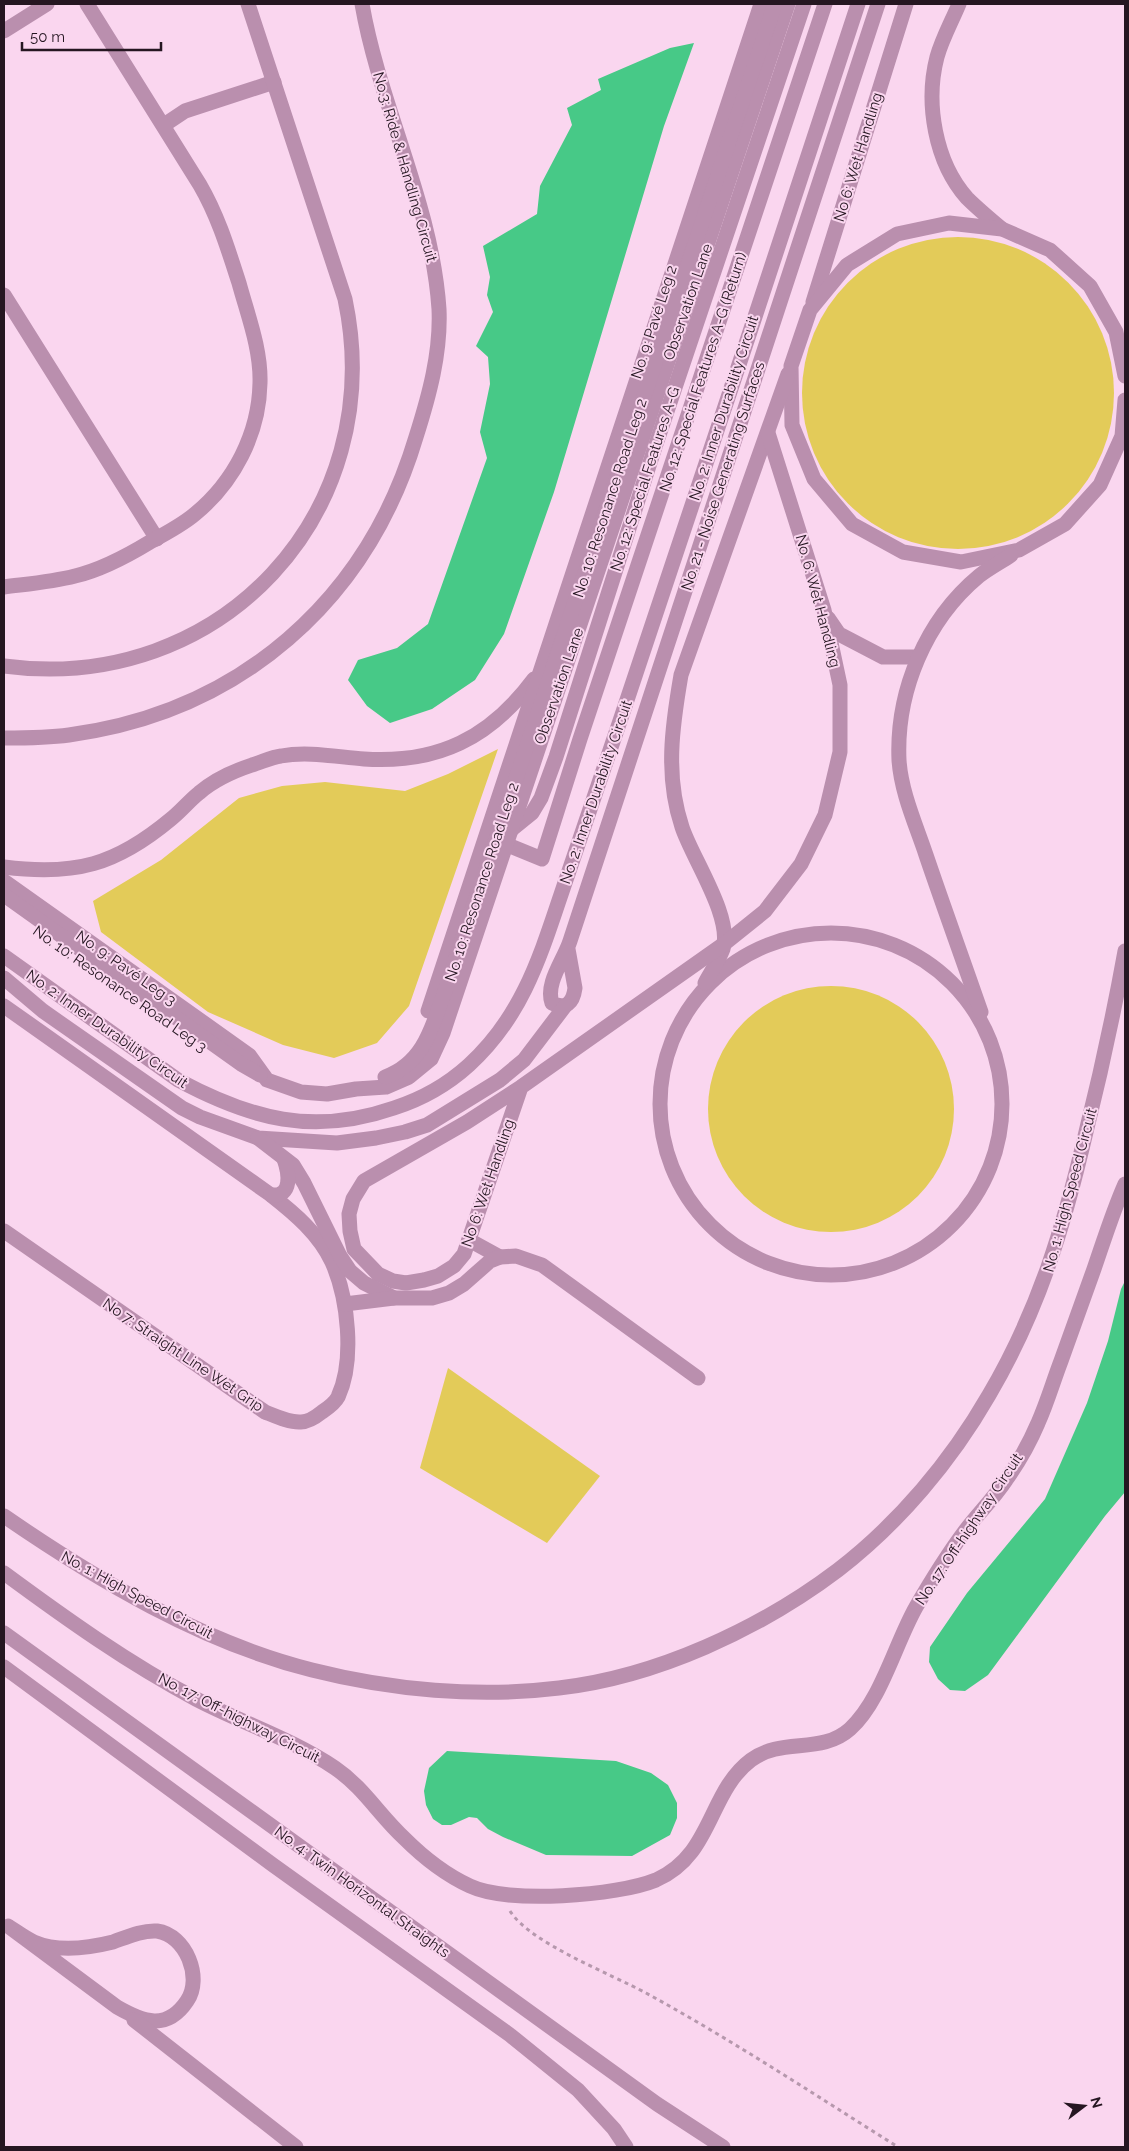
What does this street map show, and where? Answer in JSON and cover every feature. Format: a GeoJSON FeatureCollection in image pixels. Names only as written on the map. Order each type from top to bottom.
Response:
{"type":"FeatureCollection","features":[{"type":"Feature","properties":{"kind":"street"},"geometry":{"type":"LineString","coordinates":[[4,32],[48,4]]}},
{"type":"Feature","properties":{"kind":"street"},"geometry":{"type":"LineString","coordinates":[[4,587],[76,576],[108,565],[157,539],[194,515],[218,492],[236,467],[254,425],[260,383],[259,355],[254,336],[225,239],[208,198],[87,4]]}},
{"type":"Feature","properties":{"kind":"street"},"geometry":{"type":"LineString","coordinates":[[4,666],[56,670],[95,666],[153,652],[189,638],[217,621],[251,595],[290,553],[322,503],[336,471],[348,421],[353,356],[351,325],[345,300],[248,4]]}},
{"type":"Feature","properties":{"kind":"street","name":"No.3: Ride & Handling Circuit"},"geometry":{"type":"LineString","coordinates":[[4,738],[69,735],[148,717],[195,699],[244,672],[286,641],[326,603],[360,558],[386,516],[407,469],[429,393],[437,347],[439,311],[431,253],[421,213],[374,61],[362,4]]}},
{"type":"Feature","properties":{"kind":"street","name":"No. 9: Pavé Leg 2"},"geometry":{"type":"LineString","coordinates":[[440,989],[658,309],[760,4]]}},
{"type":"Feature","properties":{"kind":"street","name":"No. 10: Resonance Road Leg 2"},"geometry":{"type":"LineString","coordinates":[[440,989],[775,4]]}},
{"type":"Feature","properties":{"kind":"street","name":"Observation Lane"},"geometry":{"type":"LineString","coordinates":[[4,895],[241,1064],[267,1080],[301,1092],[327,1094],[356,1089],[386,1087],[409,1077],[431,1059],[443,1033],[788,4]]}},
{"type":"Feature","properties":{"kind":"street","name":"No. 12: Special Features A-G"},"geometry":{"type":"LineString","coordinates":[[508,837],[532,813],[541,798],[556,757],[655,447],[804,4]]}},
{"type":"Feature","properties":{"kind":"street","name":"No. 12: Special Features A-G (Return)"},"geometry":{"type":"LineString","coordinates":[[508,837],[542,860],[580,739],[825,4]]}},
{"type":"Feature","properties":{"kind":"street","name":"No. 2: Inner Durability Circuit"},"geometry":{"type":"LineString","coordinates":[[4,956],[178,1080],[225,1103],[271,1117],[324,1123],[359,1118],[403,1105],[429,1094],[454,1078],[493,1040],[511,1017],[523,997],[543,947],[635,678],[858,4]]}},
{"type":"Feature","properties":{"kind":"street","name":"No. 21 - Noise Generating Surfaces"},"geometry":{"type":"LineString","coordinates":[[565,1006],[552,1003],[550,996],[554,978],[568,949],[878,4]]}},
{"type":"Feature","properties":{"kind":"street","name":"No 6: Wet Handling"},"geometry":{"type":"LineString","coordinates":[[906,4],[791,366],[792,425],[814,479],[852,524],[903,552],[961,562],[1019,550],[1065,524],[1100,485],[1122,436],[1125,400]]}},
{"type":"Feature","properties":{"kind":"street","name":"No 6: Wet Handling"},"geometry":{"type":"LineString","coordinates":[[959,4],[937,56],[932,91],[933,115],[939,146],[952,177],[967,198],[1002,229]]}},
{"type":"Feature","properties":{"kind":"street"},"geometry":{"type":"LineString","coordinates":[[164,125],[185,111],[274,82]]}},
{"type":"Feature","properties":{"kind":"street","name":"No 6: Wet Handling"},"geometry":{"type":"LineString","coordinates":[[810,310],[847,264],[897,234],[949,223],[1002,229],[1050,250],[1090,286],[1116,332],[1125,376]]}},
{"type":"Feature","properties":{"kind":"street"},"geometry":{"type":"LineString","coordinates":[[4,295],[157,539]]}},
{"type":"Feature","properties":{"kind":"street","name":"No. 6: Wet Handling"},"geometry":{"type":"LineString","coordinates":[[724,944],[724,923],[682,826],[671,775],[672,724],[681,676],[791,366]]}},
{"type":"Feature","properties":{"kind":"street","name":"No. 6: Wet Handling"},"geometry":{"type":"LineString","coordinates":[[702,989],[724,944],[765,911],[800,864],[825,815],[840,752],[840,685],[824,610],[768,433]]}},
{"type":"Feature","properties":{"kind":"street"},"geometry":{"type":"LineString","coordinates":[[990,1037],[958,987],[910,950],[853,933],[793,936],[743,955],[702,989],[673,1034],[660,1086],[662,1139],[681,1189],[715,1231],[759,1261],[810,1276],[870,1272],[925,1249],[969,1208],[996,1155],[1003,1095],[990,1037],[907,800],[899,762],[900,728],[907,690],[918,657],[934,627],[958,595],[980,574],[1019,550]]}},
{"type":"Feature","properties":{"kind":"street"},"geometry":{"type":"LineString","coordinates":[[824,610],[839,634],[882,657],[918,657]]}},
{"type":"Feature","properties":{"kind":"street"},"geometry":{"type":"LineString","coordinates":[[4,867],[59,871],[87,867],[118,856],[147,839],[199,792],[226,776],[282,756],[319,754],[396,760],[430,754],[464,743],[494,723],[515,704],[541,670]]}},
{"type":"Feature","properties":{"kind":"street","name":"No. 9: Pavé Leg 3"},"geometry":{"type":"LineString","coordinates":[[4,880],[249,1055],[267,1080]]}},
{"type":"Feature","properties":{"kind":"street","name":"No. 10: Resonance Road Leg 3"},"geometry":{"type":"LineString","coordinates":[[4,906],[236,1072],[267,1080]]}},
{"type":"Feature","properties":{"kind":"street","name":"No 6: Wet Handling"},"geometry":{"type":"LineString","coordinates":[[521,1087],[464,1254],[454,1266],[438,1276],[406,1283],[393,1281],[378,1274],[354,1249],[350,1231],[349,1214],[352,1199],[364,1181],[467,1122],[521,1087],[724,944]]}},
{"type":"Feature","properties":{"kind":"street"},"geometry":{"type":"LineString","coordinates":[[4,978],[43,1011],[182,1108],[200,1117],[258,1138],[337,1143],[376,1138],[427,1125],[500,1080],[524,1060],[565,1006],[570,1003],[575,988],[568,949]]}},
{"type":"Feature","properties":{"kind":"street","name":"No. 1: High Speed Circuit"},"geometry":{"type":"LineString","coordinates":[[4,1516],[44,1544],[97,1576],[213,1636],[308,1669],[358,1680],[405,1687],[467,1691],[505,1692],[561,1688],[606,1680],[652,1667],[725,1638],[761,1619],[838,1570],[867,1545],[896,1518],[948,1457],[992,1391],[1045,1280],[1060,1234],[1104,1061],[1125,951]]}},
{"type":"Feature","properties":{"kind":"street"},"geometry":{"type":"LineString","coordinates":[[356,1089],[392,1066],[407,1052],[440,989]]}},
{"type":"Feature","properties":{"kind":"street","name":"No 7: Straight Line Wet Grip"},"geometry":{"type":"LineString","coordinates":[[4,1006],[271,1195],[296,1215],[322,1245],[332,1262],[345,1304],[346,1360],[343,1381],[337,1398],[318,1416],[302,1422],[285,1419],[265,1412],[4,1231]]}},
{"type":"Feature","properties":{"kind":"street"},"geometry":{"type":"LineString","coordinates":[[258,1138],[292,1165],[304,1182],[340,1256],[350,1271],[364,1283],[394,1298]]}},
{"type":"Feature","properties":{"kind":"street"},"geometry":{"type":"LineString","coordinates":[[271,1195],[277,1196],[288,1185],[289,1175],[283,1158]]}},
{"type":"Feature","properties":{"kind":"street","name":"No. 17: Off-highway Circuit"},"geometry":{"type":"LineString","coordinates":[[4,1573],[87,1631],[179,1689],[304,1749],[339,1771],[369,1798],[403,1838],[438,1868],[472,1888],[505,1896],[561,1895],[635,1886],[657,1879],[678,1866],[695,1848],[735,1776],[750,1761],[766,1751],[784,1746],[813,1745],[836,1741],[853,1727],[866,1710],[886,1672],[903,1630],[922,1596],[963,1534],[1005,1481],[1038,1424],[1125,1184]]}},
{"type":"Feature","properties":{"kind":"street"},"geometry":{"type":"LineString","coordinates":[[469,1240],[500,1257]]}},
{"type":"Feature","properties":{"kind":"street"},"geometry":{"type":"LineString","coordinates":[[345,1304],[394,1298],[432,1298],[449,1293],[464,1284],[490,1261],[500,1257],[516,1256],[542,1265],[698,1378]]}},
{"type":"Feature","properties":{"kind":"street","name":"No. 4: Twin Horizontal Straights"},"geometry":{"type":"LineString","coordinates":[[4,1634],[657,2104],[723,2147]]}},
{"type":"Feature","properties":{"kind":"street","name":"No. 4: Twin Horizontal Straights"},"geometry":{"type":"LineString","coordinates":[[4,1666],[273,1865],[518,2041],[578,2090],[614,2129],[626,2147]]}},
{"type":"Feature","properties":{"kind":"street"},"geometry":{"type":"LineString","coordinates":[[6,1924],[34,1942],[46,1945],[82,1948],[150,1931],[162,1932],[176,1941],[187,1956],[192,1971],[192,1990],[185,2004],[170,2017],[150,2021],[135,2018],[118,2007]]}},
{"type":"Feature","properties":{"kind":"street"},"geometry":{"type":"LineString","coordinates":[[6,1924],[118,2007],[296,2147]]}},
{"type":"Feature","properties":{"kind":"path"},"geometry":{"type":"LineString","coordinates":[[505,1896],[511,1913],[546,1943],[662,2002],[898,2147]]}},
{"type":"Feature","properties":{"kind":"shaded area"},"geometry":{"type":"Polygon","coordinates":[[[694,43],[664,126],[554,492],[504,634],[475,680],[432,709],[390,723],[367,706],[348,680],[358,660],[397,648],[428,624],[487,458],[480,432],[490,384],[488,357],[476,346],[493,312],[487,295],[490,277],[483,246],[537,214],[540,186],[572,125],[567,108],[601,90],[598,79],[670,48],[694,43]]]}},
{"type":"Feature","properties":{"kind":"shaded area"},"geometry":{"type":"Polygon","coordinates":[[[958,237],[988,240],[1018,249],[1044,264],[1068,283],[1087,307],[1102,333],[1111,363],[1114,393],[1111,423],[1102,453],[1087,479],[1068,503],[1044,522],[1018,537],[988,546],[958,549],[928,546],[898,537],[872,522],[848,503],[829,479],[814,453],[805,423],[802,393],[805,363],[814,333],[829,307],[848,283],[872,264],[898,249],[928,240],[958,237]]]}},
{"type":"Feature","properties":{"kind":"shaded area"},"geometry":{"type":"Polygon","coordinates":[[[498,749],[409,1006],[377,1043],[334,1058],[283,1045],[208,1012],[101,932],[93,901],[161,860],[239,798],[282,786],[325,782],[405,791],[448,774],[498,749]]]}},
{"type":"Feature","properties":{"kind":"shaded area"},"geometry":{"type":"Polygon","coordinates":[[[819,986],[843,986],[867,991],[889,1000],[918,1022],[940,1051],[945,1062],[952,1085],[954,1109],[952,1133],[945,1156],[940,1167],[918,1196],[889,1218],[867,1227],[843,1232],[819,1232],[795,1227],[773,1218],[753,1204],[736,1187],[722,1167],[713,1145],[708,1121],[708,1097],[713,1073],[722,1051],[736,1031],[753,1014],[773,1000],[795,991],[819,986]]]}},
{"type":"Feature","properties":{"kind":"shaded area"},"geometry":{"type":"Polygon","coordinates":[[[1125,1281],[1125,1492],[1105,1516],[988,1675],[965,1691],[950,1690],[938,1679],[929,1662],[930,1647],[967,1593],[1045,1499],[1087,1403],[1108,1341],[1121,1289],[1125,1281]]]}},
{"type":"Feature","properties":{"kind":"shaded area"},"geometry":{"type":"Polygon","coordinates":[[[448,1368],[600,1476],[547,1543],[420,1468],[448,1368]]]}},
{"type":"Feature","properties":{"kind":"shaded area"},"geometry":{"type":"Polygon","coordinates":[[[447,1751],[616,1761],[651,1773],[668,1785],[677,1803],[677,1818],[670,1835],[632,1856],[546,1855],[488,1829],[477,1818],[469,1817],[451,1825],[442,1825],[433,1819],[426,1805],[424,1791],[429,1768],[447,1751]]]}}]}
